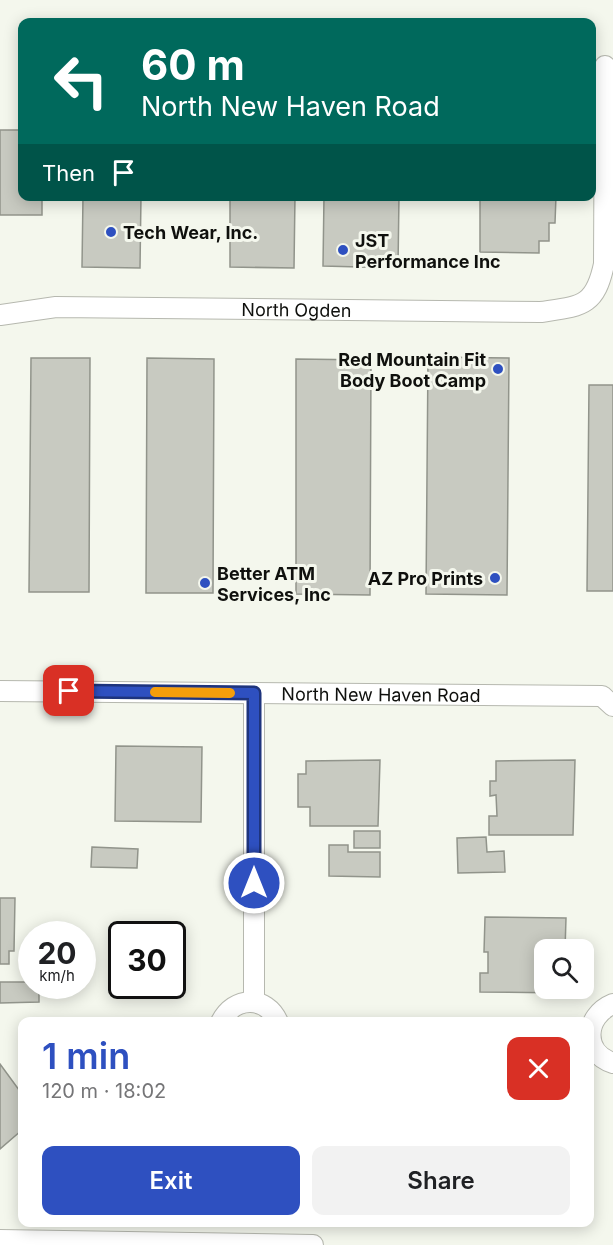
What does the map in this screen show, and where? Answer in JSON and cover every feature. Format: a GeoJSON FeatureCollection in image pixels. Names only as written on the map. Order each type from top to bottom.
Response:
{"type":"FeatureCollection","features":[{"type":"Feature","properties":{"kind":"street","name":"North Ogden"},"geometry":{"type":"LineString","coordinates":[[0,315],[56,307],[540,312],[570,308],[592,297],[600,283],[604,264],[605,66]]}},
{"type":"Feature","properties":{"kind":"street","name":"North New Haven Road"},"geometry":{"type":"LineString","coordinates":[[0,691],[602,696],[613,706]]}},
{"type":"Feature","properties":{"kind":"street"},"geometry":{"type":"LineString","coordinates":[[254,693],[254,1001]]}},
{"type":"Feature","properties":{"kind":"street"},"geometry":{"type":"LineString","coordinates":[[224,1017],[234,1005],[254,1001],[264,1004],[272,1010],[276,1017]]}},
{"type":"Feature","properties":{"kind":"street"},"geometry":{"type":"LineString","coordinates":[[594,1019],[597,1014],[613,1004]]}},
{"type":"Feature","properties":{"kind":"street"},"geometry":{"type":"LineString","coordinates":[[594,1048],[601,1057],[613,1063]]}},
{"type":"Feature","properties":{"kind":"street"},"geometry":{"type":"LineString","coordinates":[[0,1240],[313,1245]]}},
{"type":"Feature","properties":{"kind":"building"},"geometry":{"type":"Polygon","coordinates":[[[0,130],[18,130],[18,201],[42,201],[42,215],[0,215],[0,130]]]}},
{"type":"Feature","properties":{"kind":"building","name":"Tech Wear, Inc."},"geometry":{"type":"Polygon","coordinates":[[[83,201],[141,201],[140,268],[82,267],[83,201]]]}},
{"type":"Feature","properties":{"kind":"building"},"geometry":{"type":"Polygon","coordinates":[[[230,201],[295,201],[294,268],[230,267],[230,201]]]}},
{"type":"Feature","properties":{"kind":"building"},"geometry":{"type":"Polygon","coordinates":[[[324,201],[399,201],[398,268],[323,266],[324,201]]]}},
{"type":"Feature","properties":{"kind":"building"},"geometry":{"type":"Polygon","coordinates":[[[480,201],[556,201],[555,223],[549,223],[549,241],[539,241],[539,253],[480,252],[480,201]]]}},
{"type":"Feature","properties":{"kind":"building"},"geometry":{"type":"Polygon","coordinates":[[[428,357],[509,358],[507,595],[426,594],[428,357]]]}},
{"type":"Feature","properties":{"kind":"building"},"geometry":{"type":"Polygon","coordinates":[[[31,358],[90,358],[89,592],[29,592],[31,358]]]}},
{"type":"Feature","properties":{"kind":"building"},"geometry":{"type":"Polygon","coordinates":[[[147,358],[214,359],[213,593],[146,593],[147,358]]]}},
{"type":"Feature","properties":{"kind":"building"},"geometry":{"type":"Polygon","coordinates":[[[296,359],[371,360],[370,595],[296,594],[296,359]]]}},
{"type":"Feature","properties":{"kind":"building"},"geometry":{"type":"Polygon","coordinates":[[[589,385],[613,385],[613,591],[587,591],[589,385]]]}},
{"type":"Feature","properties":{"kind":"building"},"geometry":{"type":"Polygon","coordinates":[[[116,746],[202,747],[201,822],[115,821],[116,746]]]}},
{"type":"Feature","properties":{"kind":"building"},"geometry":{"type":"Polygon","coordinates":[[[380,760],[378,826],[310,826],[310,807],[298,807],[298,774],[306,774],[306,761],[380,760]]]}},
{"type":"Feature","properties":{"kind":"building"},"geometry":{"type":"Polygon","coordinates":[[[575,760],[573,835],[489,835],[489,816],[497,816],[496,795],[490,796],[490,781],[496,781],[496,761],[575,760]]]}},
{"type":"Feature","properties":{"kind":"building"},"geometry":{"type":"Polygon","coordinates":[[[354,831],[380,831],[380,848],[354,848],[354,831]]]}},
{"type":"Feature","properties":{"kind":"building"},"geometry":{"type":"Polygon","coordinates":[[[486,837],[487,852],[504,851],[505,872],[458,873],[457,838],[486,837]]]}},
{"type":"Feature","properties":{"kind":"building"},"geometry":{"type":"Polygon","coordinates":[[[329,845],[348,845],[348,852],[380,852],[380,877],[329,876],[329,845]]]}},
{"type":"Feature","properties":{"kind":"building"},"geometry":{"type":"Polygon","coordinates":[[[92,847],[138,849],[137,868],[91,867],[92,847]]]}},
{"type":"Feature","properties":{"kind":"building"},"geometry":{"type":"Polygon","coordinates":[[[0,898],[15,898],[14,951],[9,951],[9,964],[0,964],[0,898]]]}},
{"type":"Feature","properties":{"kind":"building"},"geometry":{"type":"Polygon","coordinates":[[[485,917],[566,918],[565,939],[534,939],[534,993],[480,992],[480,973],[488,973],[488,952],[484,952],[485,917]]]}},
{"type":"Feature","properties":{"kind":"building"},"geometry":{"type":"Polygon","coordinates":[[[0,982],[18,982],[18,999],[39,999],[39,1002],[0,1003],[0,982]]]}},
{"type":"Feature","properties":{"kind":"building"},"geometry":{"type":"Polygon","coordinates":[[[0,1064],[18,1089],[18,1133],[0,1149],[0,1064]]]}},
{"type":"Feature","properties":{"kind":"slow traffic"},"geometry":{"type":"LineString","coordinates":[[155,692],[230,693]]}},
{"type":"Feature","properties":{"kind":"place","name":"Tech Wear, Inc."},"geometry":{"type":"Point","coordinates":[111,232]}},
{"type":"Feature","properties":{"kind":"place","name":"JST Performance Inc"},"geometry":{"type":"Point","coordinates":[343,250]}},
{"type":"Feature","properties":{"kind":"place","name":"Red Mountain Fit Body Boot Camp"},"geometry":{"type":"Point","coordinates":[498,369]}},
{"type":"Feature","properties":{"kind":"place","name":"AZ Pro Prints"},"geometry":{"type":"Point","coordinates":[495,578]}},
{"type":"Feature","properties":{"kind":"place","name":"Better ATM Services, Inc"},"geometry":{"type":"Point","coordinates":[205,583]}},
{"type":"Feature","properties":{"kind":"route"},"geometry":{"type":"LineString","coordinates":[[69,691],[254,693],[254,883]]}}]}
